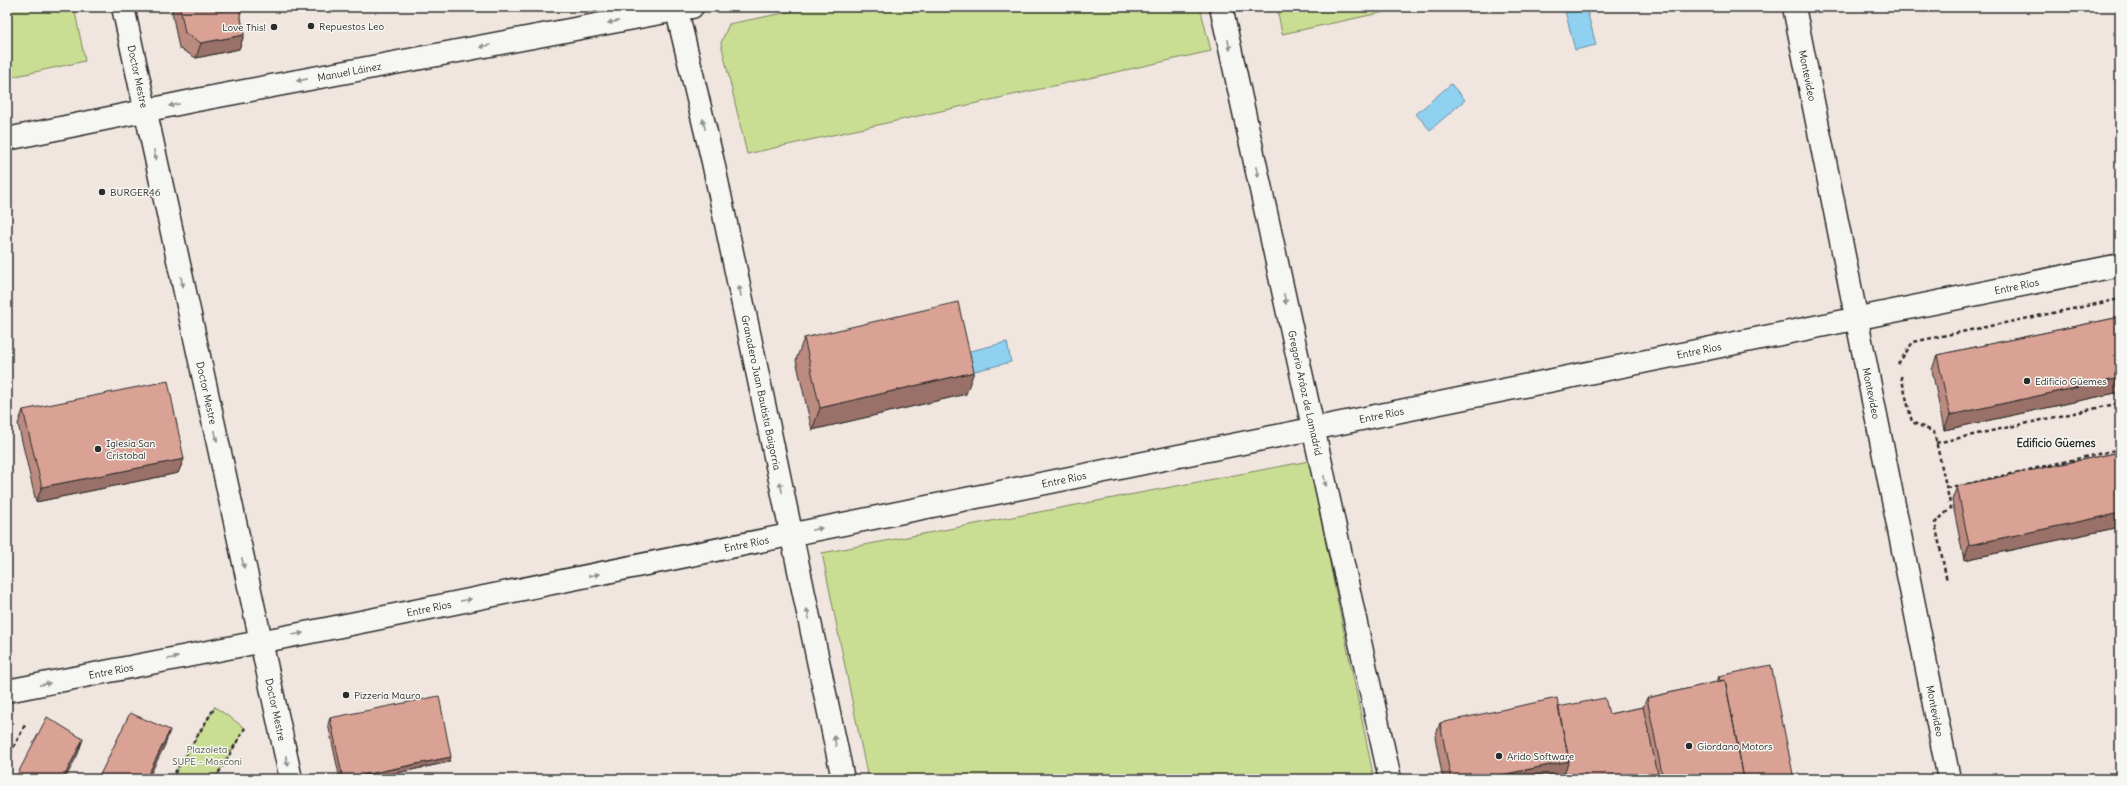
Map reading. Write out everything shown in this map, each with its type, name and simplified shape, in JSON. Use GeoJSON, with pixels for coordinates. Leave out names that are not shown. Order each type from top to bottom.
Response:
{"type":"FeatureCollection","features":[{"type":"Feature","properties":{"kind":"street","name":"Doctor Mestre"},"geometry":{"type":"LineString","coordinates":[[123,7],[259,641],[291,779]]}},
{"type":"Feature","properties":{"kind":"street","name":"Gregorio Aráoz de Lamadrid"},"geometry":{"type":"LineString","coordinates":[[1221,7],[1390,779]]}},
{"type":"Feature","properties":{"kind":"street","name":"Montevideo"},"geometry":{"type":"LineString","coordinates":[[1794,7],[1949,779]]}},
{"type":"Feature","properties":{"kind":"street","name":"Manuel Láinez"},"geometry":{"type":"LineString","coordinates":[[7,139],[681,8]]}},
{"type":"Feature","properties":{"kind":"street","name":"Granadero Juan Bautista Baigorria"},"geometry":{"type":"LineString","coordinates":[[681,8],[843,779]]}},
{"type":"Feature","properties":{"kind":"street","name":"Entre Ríos"},"geometry":{"type":"LineString","coordinates":[[7,691],[791,535],[2120,264]]}},
{"type":"Feature","properties":{"kind":"path"},"geometry":{"type":"LineString","coordinates":[[1947,582],[1934,523],[1951,508],[1947,488],[1934,432],[1912,422],[1897,362],[1913,342],[2120,299]]}},
{"type":"Feature","properties":{"kind":"path"},"geometry":{"type":"LineString","coordinates":[[1936,443],[2120,403]]}},
{"type":"Feature","properties":{"kind":"path"},"geometry":{"type":"LineString","coordinates":[[1947,488],[2120,450]]}},
{"type":"Feature","properties":{"kind":"path"},"geometry":{"type":"LineString","coordinates":[[171,779],[215,707]]}},
{"type":"Feature","properties":{"kind":"path"},"geometry":{"type":"LineString","coordinates":[[7,760],[25,725]]}},
{"type":"Feature","properties":{"kind":"path"},"geometry":{"type":"LineString","coordinates":[[215,779],[245,728]]}},
{"type":"Feature","properties":{"kind":"green space"},"geometry":{"type":"Polygon","coordinates":[[[7,7],[74,7],[85,61],[7,78],[7,7]]]}},
{"type":"Feature","properties":{"kind":"green space"},"geometry":{"type":"Polygon","coordinates":[[[814,7],[1200,7],[1211,51],[747,154],[721,43],[729,24],[814,7]]]}},
{"type":"Feature","properties":{"kind":"green space"},"geometry":{"type":"Polygon","coordinates":[[[1277,7],[1408,7],[1282,34],[1277,7]]]}},
{"type":"Feature","properties":{"kind":"green space"},"geometry":{"type":"Polygon","coordinates":[[[1309,461],[1374,779],[868,779],[822,553],[1309,461]]]}},
{"type":"Feature","properties":{"kind":"green space","name":"Plazoleta SUPE - Mosconi"},"geometry":{"type":"Polygon","coordinates":[[[215,707],[245,728],[215,779],[171,779],[215,707]]]}},
{"type":"Feature","properties":{"kind":"water"},"geometry":{"type":"Polygon","coordinates":[[[1564,7],[1586,7],[1596,45],[1575,50],[1564,7]]]}},
{"type":"Feature","properties":{"kind":"water"},"geometry":{"type":"Polygon","coordinates":[[[1451,84],[1465,100],[1430,130],[1416,114],[1451,84]]]}},
{"type":"Feature","properties":{"kind":"water"},"geometry":{"type":"Polygon","coordinates":[[[1007,342],[1011,362],[967,373],[962,353],[1007,342]]]}},
{"type":"Feature","properties":{"kind":"building"},"geometry":{"type":"Polygon","coordinates":[[[180,7],[239,7],[244,35],[201,43],[185,33],[180,7]]]}},
{"type":"Feature","properties":{"kind":"building"},"geometry":{"type":"Polygon","coordinates":[[[958,302],[974,372],[820,408],[804,338],[958,302]]]}},
{"type":"Feature","properties":{"kind":"building","name":"Edificio Güemes"},"geometry":{"type":"Polygon","coordinates":[[[2120,317],[2120,378],[1950,415],[1937,355],[2120,317]]]}},
{"type":"Feature","properties":{"kind":"building","name":"Iglesia San Cristobal"},"geometry":{"type":"Polygon","coordinates":[[[168,381],[184,459],[42,487],[23,410],[168,381]]]}},
{"type":"Feature","properties":{"kind":"building","name":"Edificio Güemes"},"geometry":{"type":"Polygon","coordinates":[[[2120,452],[2120,513],[1969,545],[1957,486],[2120,452]]]}},
{"type":"Feature","properties":{"kind":"building"},"geometry":{"type":"Polygon","coordinates":[[[1771,665],[1794,779],[1744,779],[1725,680],[1720,681],[1719,676],[1771,665]]]}},
{"type":"Feature","properties":{"kind":"building","name":"Giordano Motors"},"geometry":{"type":"Polygon","coordinates":[[[1725,680],[1744,779],[1663,779],[1647,698],[1725,680]]]}},
{"type":"Feature","properties":{"kind":"building"},"geometry":{"type":"Polygon","coordinates":[[[439,696],[451,757],[343,779],[330,718],[439,696]]]}},
{"type":"Feature","properties":{"kind":"building","name":"Arido Software"},"geometry":{"type":"Polygon","coordinates":[[[1557,698],[1569,761],[1482,779],[1451,779],[1440,723],[1557,698]]]}},
{"type":"Feature","properties":{"kind":"building"},"geometry":{"type":"Polygon","coordinates":[[[1605,698],[1609,714],[1643,707],[1659,779],[1567,779],[1565,771],[1569,761],[1558,707],[1605,698]]]}},
{"type":"Feature","properties":{"kind":"building"},"geometry":{"type":"Polygon","coordinates":[[[130,713],[170,730],[146,779],[98,779],[130,713]]]}},
{"type":"Feature","properties":{"kind":"building"},"geometry":{"type":"Polygon","coordinates":[[[47,717],[83,739],[63,779],[15,779],[47,717]]]}},
{"type":"Feature","properties":{"kind":"place","name":"Repuestos Leo"},"geometry":{"type":"Point","coordinates":[311,26]}},
{"type":"Feature","properties":{"kind":"place","name":"Love This!"},"geometry":{"type":"Point","coordinates":[274,27]}},
{"type":"Feature","properties":{"kind":"place","name":"BURGER46"},"geometry":{"type":"Point","coordinates":[102,192]}},
{"type":"Feature","properties":{"kind":"place","name":"Edificio Güemes"},"geometry":{"type":"Point","coordinates":[2027,381]}},
{"type":"Feature","properties":{"kind":"place","name":"Iglesia San Cristobal"},"geometry":{"type":"Point","coordinates":[98,449]}},
{"type":"Feature","properties":{"kind":"place","name":"Pizzería Mauro"},"geometry":{"type":"Point","coordinates":[346,695]}},
{"type":"Feature","properties":{"kind":"place","name":"Giordano Motors"},"geometry":{"type":"Point","coordinates":[1689,746]}},
{"type":"Feature","properties":{"kind":"place","name":"Arido Software"},"geometry":{"type":"Point","coordinates":[1499,756]}},
{"type":"Feature","properties":{"kind":"district","name":"Edificio Güemes"},"geometry":{"type":"Point","coordinates":[2056,443]}}]}
